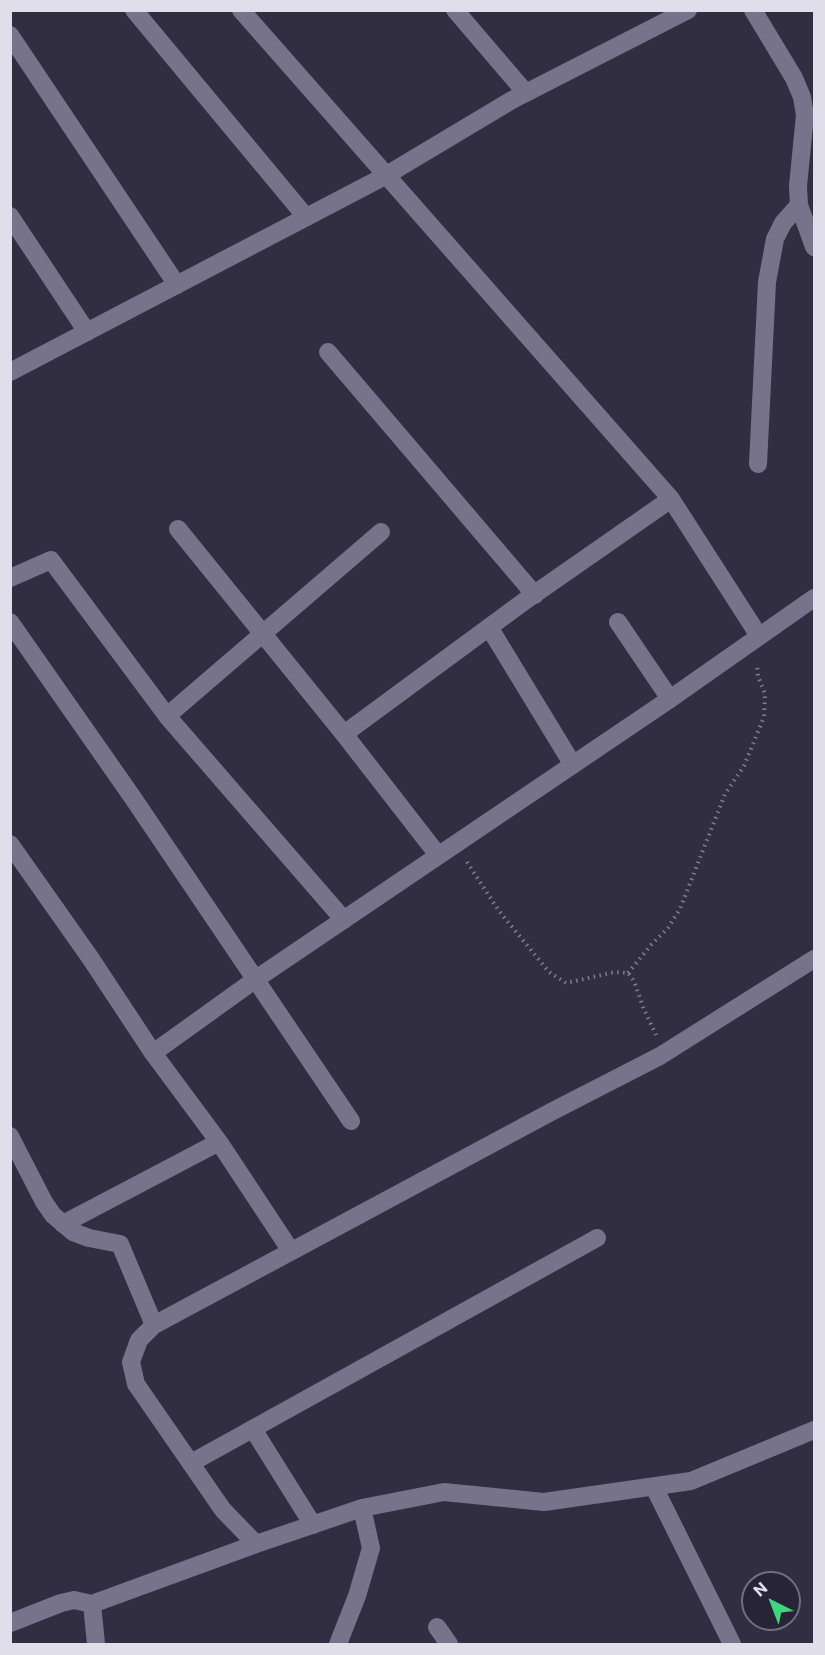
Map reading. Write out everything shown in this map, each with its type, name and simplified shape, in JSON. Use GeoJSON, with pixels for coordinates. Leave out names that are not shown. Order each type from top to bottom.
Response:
{"type":"FeatureCollection","features":[{"type":"Feature","properties":{"kind":"street"},"geometry":{"type":"LineString","coordinates":[[134,10],[306,218]]}},
{"type":"Feature","properties":{"kind":"street"},"geometry":{"type":"LineString","coordinates":[[241,10],[671,499],[759,636]]}},
{"type":"Feature","properties":{"kind":"street"},"geometry":{"type":"LineString","coordinates":[[455,10],[526,93]]}},
{"type":"Feature","properties":{"kind":"street"},"geometry":{"type":"LineString","coordinates":[[10,372],[386,176],[526,93],[688,10]]}},
{"type":"Feature","properties":{"kind":"street"},"geometry":{"type":"LineString","coordinates":[[753,10],[794,78],[802,97],[805,115],[798,186],[799,205],[814,247]]}},
{"type":"Feature","properties":{"kind":"street"},"geometry":{"type":"LineString","coordinates":[[10,35],[177,285]]}},
{"type":"Feature","properties":{"kind":"street"},"geometry":{"type":"LineString","coordinates":[[758,464],[767,282],[776,239],[783,223],[799,205]]}},
{"type":"Feature","properties":{"kind":"street"},"geometry":{"type":"LineString","coordinates":[[10,216],[87,332]]}},
{"type":"Feature","properties":{"kind":"street"},"geometry":{"type":"LineString","coordinates":[[328,351],[535,595]]}},
{"type":"Feature","properties":{"kind":"street"},"geometry":{"type":"LineString","coordinates":[[344,734],[489,627],[671,499]]}},
{"type":"Feature","properties":{"kind":"street"},"geometry":{"type":"LineString","coordinates":[[178,529],[344,734],[438,855]]}},
{"type":"Feature","properties":{"kind":"street"},"geometry":{"type":"LineString","coordinates":[[167,716],[381,532]]}},
{"type":"Feature","properties":{"kind":"street"},"geometry":{"type":"LineString","coordinates":[[10,578],[51,560],[167,716],[344,920]]}},
{"type":"Feature","properties":{"kind":"street"},"geometry":{"type":"LineString","coordinates":[[153,1053],[256,979],[573,765],[814,598]]}},
{"type":"Feature","properties":{"kind":"street"},"geometry":{"type":"LineString","coordinates":[[10,622],[351,1121]]}},
{"type":"Feature","properties":{"kind":"street"},"geometry":{"type":"LineString","coordinates":[[618,622],[669,699]]}},
{"type":"Feature","properties":{"kind":"street"},"geometry":{"type":"LineString","coordinates":[[489,627],[573,765]]}},
{"type":"Feature","properties":{"kind":"street"},"geometry":{"type":"LineString","coordinates":[[10,844],[153,1053],[219,1142],[291,1251]]}},
{"type":"Feature","properties":{"kind":"street"},"geometry":{"type":"LineString","coordinates":[[256,1544],[223,1510],[136,1384],[131,1362],[139,1340],[154,1325],[660,1056],[814,959]]}},
{"type":"Feature","properties":{"kind":"street"},"geometry":{"type":"LineString","coordinates":[[10,1136],[44,1202],[63,1224],[73,1232],[88,1238],[120,1244],[154,1325]]}},
{"type":"Feature","properties":{"kind":"street"},"geometry":{"type":"LineString","coordinates":[[63,1224],[219,1142]]}},
{"type":"Feature","properties":{"kind":"street"},"geometry":{"type":"LineString","coordinates":[[191,1463],[597,1238]]}},
{"type":"Feature","properties":{"kind":"street"},"geometry":{"type":"LineString","coordinates":[[253,1428],[313,1524]]}},
{"type":"Feature","properties":{"kind":"street"},"geometry":{"type":"LineString","coordinates":[[10,1623],[74,1600],[92,1605],[256,1544],[362,1508],[444,1492],[544,1502],[691,1481],[814,1430]]}},
{"type":"Feature","properties":{"kind":"street"},"geometry":{"type":"LineString","coordinates":[[654,1486],[732,1644]]}},
{"type":"Feature","properties":{"kind":"street"},"geometry":{"type":"LineString","coordinates":[[338,1644],[357,1596],[371,1548],[362,1508]]}},
{"type":"Feature","properties":{"kind":"street"},"geometry":{"type":"LineString","coordinates":[[92,1605],[96,1644]]}},
{"type":"Feature","properties":{"kind":"street"},"geometry":{"type":"LineString","coordinates":[[437,1627],[449,1644]]}},
{"type":"Feature","properties":{"kind":"path"},"geometry":{"type":"LineString","coordinates":[[628,973],[668,928],[680,909],[724,794],[744,766],[764,717],[765,694],[758,676],[759,636]]}},
{"type":"Feature","properties":{"kind":"path"},"geometry":{"type":"LineString","coordinates":[[456,844],[499,911],[549,972],[566,982],[615,972],[628,973],[634,981],[643,1007],[656,1032],[660,1056]]}}]}
